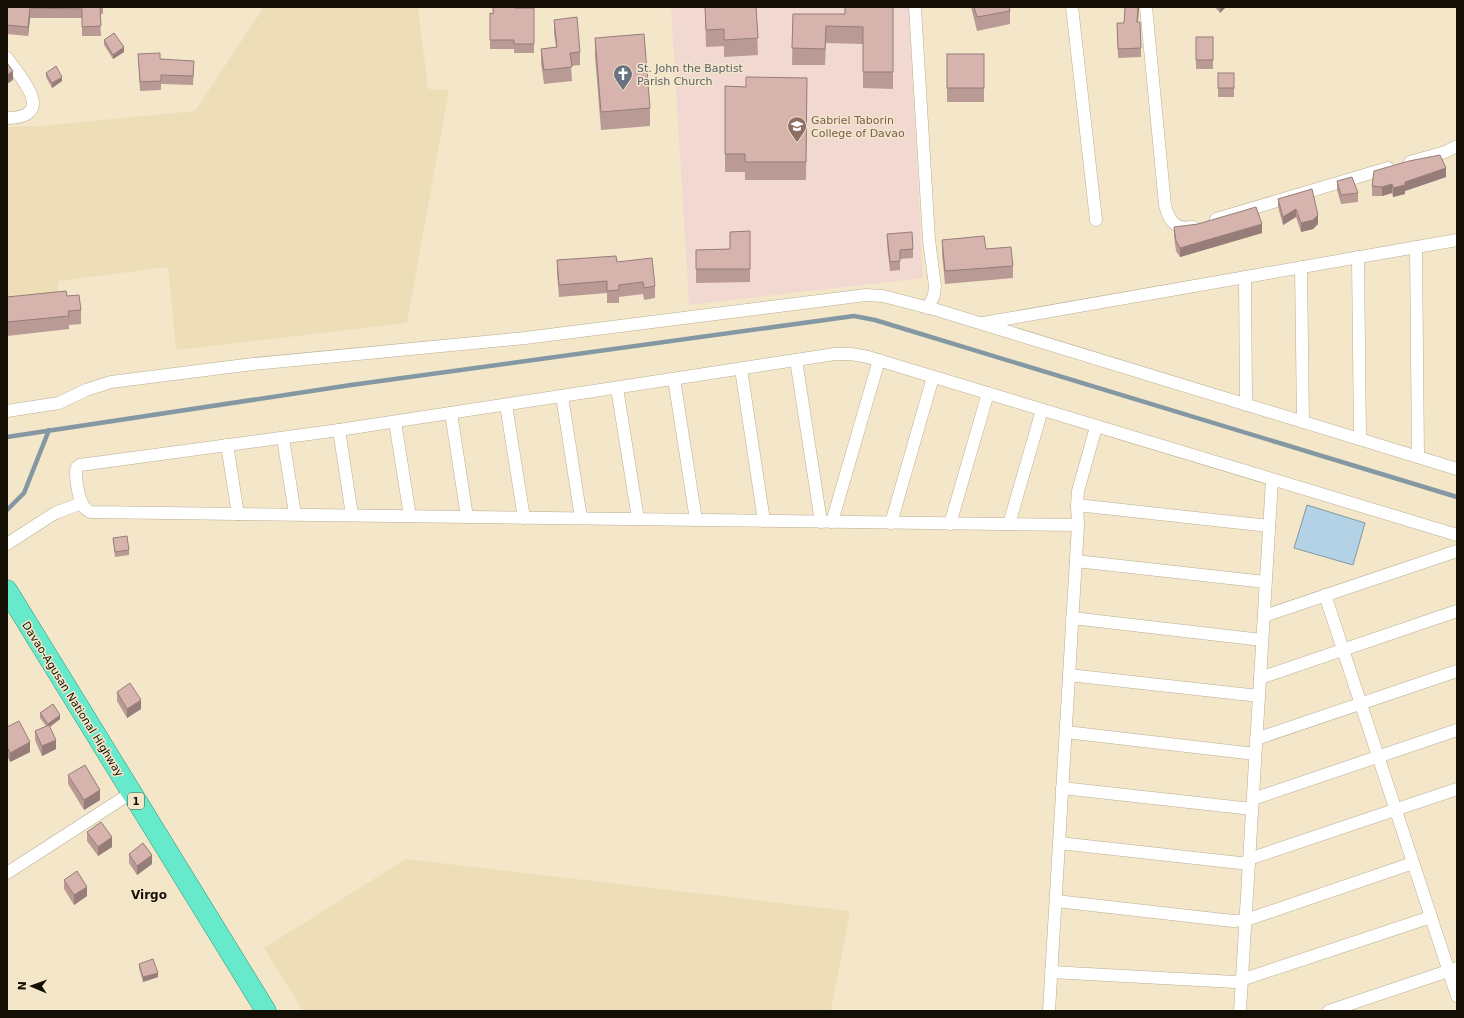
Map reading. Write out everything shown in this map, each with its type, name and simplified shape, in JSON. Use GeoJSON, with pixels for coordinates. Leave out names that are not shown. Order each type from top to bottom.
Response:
{"type":"FeatureCollection","features":[{"type":"Feature","properties":{"kind":"highway","name":"Davao-Agusan National Highway"},"geometry":{"type":"LineString","coordinates":[[7,590],[266,1011]]}},
{"type":"Feature","properties":{"kind":"street"},"geometry":{"type":"LineString","coordinates":[[915,7],[929,240],[935,286],[934,295],[928,308]]}},
{"type":"Feature","properties":{"kind":"street"},"geometry":{"type":"LineString","coordinates":[[1072,7],[1096,220]]}},
{"type":"Feature","properties":{"kind":"street"},"geometry":{"type":"LineString","coordinates":[[1146,7],[1165,204],[1170,220],[1178,227],[1186,228],[1196,226],[1273,201],[1445,152],[1457,146]]}},
{"type":"Feature","properties":{"kind":"street"},"geometry":{"type":"LineString","coordinates":[[7,58],[32,94],[34,103],[32,111],[27,115],[7,118]]}},
{"type":"Feature","properties":{"kind":"street"},"geometry":{"type":"LineString","coordinates":[[980,324],[1457,240]]}},
{"type":"Feature","properties":{"kind":"street"},"geometry":{"type":"LineString","coordinates":[[1416,247],[1418,457]]}},
{"type":"Feature","properties":{"kind":"street"},"geometry":{"type":"LineString","coordinates":[[1358,258],[1360,439]]}},
{"type":"Feature","properties":{"kind":"street"},"geometry":{"type":"LineString","coordinates":[[1301,267],[1303,422]]}},
{"type":"Feature","properties":{"kind":"street"},"geometry":{"type":"LineString","coordinates":[[1245,277],[1246,405]]}},
{"type":"Feature","properties":{"kind":"street"},"geometry":{"type":"LineString","coordinates":[[7,411],[59,403],[86,390],[111,382],[252,364],[525,338],[848,296],[883,296],[928,308],[1457,468]]}},
{"type":"Feature","properties":{"kind":"street"},"geometry":{"type":"LineString","coordinates":[[1078,526],[91,512],[86,510],[82,503],[76,474],[77,467],[80,465],[395,422],[843,354],[860,355],[879,360],[1096,427],[1457,535]]}},
{"type":"Feature","properties":{"kind":"street"},"geometry":{"type":"LineString","coordinates":[[796,360],[827,522]]}},
{"type":"Feature","properties":{"kind":"street"},"geometry":{"type":"LineString","coordinates":[[827,522],[879,360]]}},
{"type":"Feature","properties":{"kind":"street"},"geometry":{"type":"LineString","coordinates":[[741,369],[764,521]]}},
{"type":"Feature","properties":{"kind":"street"},"geometry":{"type":"LineString","coordinates":[[891,523],[933,377]]}},
{"type":"Feature","properties":{"kind":"street"},"geometry":{"type":"LineString","coordinates":[[674,379],[696,520]]}},
{"type":"Feature","properties":{"kind":"street"},"geometry":{"type":"LineString","coordinates":[[617,388],[638,519]]}},
{"type":"Feature","properties":{"kind":"street"},"geometry":{"type":"LineString","coordinates":[[950,524],[988,393]]}},
{"type":"Feature","properties":{"kind":"street"},"geometry":{"type":"LineString","coordinates":[[562,396],[581,518]]}},
{"type":"Feature","properties":{"kind":"street"},"geometry":{"type":"LineString","coordinates":[[506,405],[524,518]]}},
{"type":"Feature","properties":{"kind":"street"},"geometry":{"type":"LineString","coordinates":[[1009,524],[1042,410]]}},
{"type":"Feature","properties":{"kind":"street"},"geometry":{"type":"LineString","coordinates":[[451,413],[467,517]]}},
{"type":"Feature","properties":{"kind":"street"},"geometry":{"type":"LineString","coordinates":[[395,422],[410,516]]}},
{"type":"Feature","properties":{"kind":"street"},"geometry":{"type":"LineString","coordinates":[[1049,1011],[1078,526],[1076,505],[1080,481],[1096,427]]}},
{"type":"Feature","properties":{"kind":"street"},"geometry":{"type":"LineString","coordinates":[[339,430],[352,515]]}},
{"type":"Feature","properties":{"kind":"street"},"geometry":{"type":"LineString","coordinates":[[283,438],[295,514]]}},
{"type":"Feature","properties":{"kind":"street"},"geometry":{"type":"LineString","coordinates":[[227,445],[238,514]]}},
{"type":"Feature","properties":{"kind":"street"},"geometry":{"type":"LineString","coordinates":[[1240,1011],[1272,480]]}},
{"type":"Feature","properties":{"kind":"street"},"geometry":{"type":"LineString","coordinates":[[7,544],[55,513],[68,506],[82,503]]}},
{"type":"Feature","properties":{"kind":"street"},"geometry":{"type":"LineString","coordinates":[[1076,505],[1269,526]]}},
{"type":"Feature","properties":{"kind":"street"},"geometry":{"type":"LineString","coordinates":[[1264,616],[1457,550]]}},
{"type":"Feature","properties":{"kind":"street"},"geometry":{"type":"LineString","coordinates":[[1076,560],[1265,582]]}},
{"type":"Feature","properties":{"kind":"street"},"geometry":{"type":"LineString","coordinates":[[1325,595],[1431,917],[1453,969],[1457,996]]}},
{"type":"Feature","properties":{"kind":"street"},"geometry":{"type":"LineString","coordinates":[[1260,678],[1457,611]]}},
{"type":"Feature","properties":{"kind":"street"},"geometry":{"type":"LineString","coordinates":[[1072,618],[1262,640]]}},
{"type":"Feature","properties":{"kind":"street"},"geometry":{"type":"LineString","coordinates":[[1256,739],[1457,671]]}},
{"type":"Feature","properties":{"kind":"street"},"geometry":{"type":"LineString","coordinates":[[1069,674],[1259,696]]}},
{"type":"Feature","properties":{"kind":"street"},"geometry":{"type":"LineString","coordinates":[[1062,788],[1252,804],[1378,757],[1457,730]]}},
{"type":"Feature","properties":{"kind":"street"},"geometry":{"type":"LineString","coordinates":[[1066,732],[1255,754]]}},
{"type":"Feature","properties":{"kind":"street"},"geometry":{"type":"LineString","coordinates":[[1059,843],[1249,862],[1457,789]]}},
{"type":"Feature","properties":{"kind":"street"},"geometry":{"type":"LineString","coordinates":[[7,873],[131,793]]}},
{"type":"Feature","properties":{"kind":"street"},"geometry":{"type":"LineString","coordinates":[[1056,900],[1233,921],[1246,920],[1413,863]]}},
{"type":"Feature","properties":{"kind":"street"},"geometry":{"type":"LineString","coordinates":[[1052,972],[1229,982],[1242,980],[1431,917]]}},
{"type":"Feature","properties":{"kind":"street"},"geometry":{"type":"LineString","coordinates":[[1329,1011],[1453,969]]}},
{"type":"Feature","properties":{"kind":"shaded area"},"geometry":{"type":"Polygon","coordinates":[[[264,7],[418,7],[428,89],[449,90],[407,323],[176,350],[168,267],[58,281],[58,294],[7,300],[7,127],[40,126],[195,111],[264,7]]]}},
{"type":"Feature","properties":{"kind":"shaded area","name":"Gabriel Taborin College of Davao"},"geometry":{"type":"Polygon","coordinates":[[[671,7],[909,7],[923,278],[689,305],[671,7]]]}},
{"type":"Feature","properties":{"kind":"shaded area"},"geometry":{"type":"Polygon","coordinates":[[[406,859],[850,911],[831,1011],[303,1011],[264,948],[406,859]]]}},
{"type":"Feature","properties":{"kind":"water"},"geometry":{"type":"Polygon","coordinates":[[[1307,505],[1365,523],[1353,565],[1294,548],[1307,505]]]}},
{"type":"Feature","properties":{"kind":"building"},"geometry":{"type":"Polygon","coordinates":[[[7,7],[100,7],[101,26],[82,27],[82,9],[30,8],[28,27],[7,25],[7,7]]]}},
{"type":"Feature","properties":{"kind":"building"},"geometry":{"type":"Polygon","coordinates":[[[493,7],[534,8],[534,44],[514,44],[514,40],[490,40],[490,13],[493,14],[493,7]]]}},
{"type":"Feature","properties":{"kind":"building"},"geometry":{"type":"Polygon","coordinates":[[[705,7],[756,7],[758,38],[724,40],[724,29],[706,30],[705,7]]]}},
{"type":"Feature","properties":{"kind":"building"},"geometry":{"type":"Polygon","coordinates":[[[845,7],[893,7],[893,72],[863,72],[863,27],[826,26],[825,49],[792,48],[793,14],[845,14],[845,7]]]}},
{"type":"Feature","properties":{"kind":"building"},"geometry":{"type":"Polygon","coordinates":[[[974,7],[1009,7],[1010,11],[977,17],[974,7]]]}},
{"type":"Feature","properties":{"kind":"building"},"geometry":{"type":"Polygon","coordinates":[[[1125,7],[1138,7],[1137,22],[1140,22],[1141,48],[1118,49],[1117,23],[1124,23],[1125,7]]]}},
{"type":"Feature","properties":{"kind":"building"},"geometry":{"type":"Polygon","coordinates":[[[577,17],[580,52],[570,53],[572,67],[544,70],[541,49],[557,47],[554,20],[577,17]]]}},
{"type":"Feature","properties":{"kind":"building"},"geometry":{"type":"Polygon","coordinates":[[[114,33],[124,47],[113,55],[104,40],[114,33]]]}},
{"type":"Feature","properties":{"kind":"building","name":"St. John the Baptist Parish Church"},"geometry":{"type":"Polygon","coordinates":[[[644,34],[650,108],[601,112],[595,38],[644,34]]]}},
{"type":"Feature","properties":{"kind":"building"},"geometry":{"type":"Polygon","coordinates":[[[1196,37],[1213,37],[1213,60],[1196,60],[1196,37]]]}},
{"type":"Feature","properties":{"kind":"building"},"geometry":{"type":"Polygon","coordinates":[[[160,53],[160,59],[194,61],[193,76],[161,75],[161,81],[140,82],[138,54],[160,53]]]}},
{"type":"Feature","properties":{"kind":"building"},"geometry":{"type":"Polygon","coordinates":[[[947,54],[984,54],[984,88],[947,88],[947,54]]]}},
{"type":"Feature","properties":{"kind":"building"},"geometry":{"type":"Polygon","coordinates":[[[7,63],[13,71],[7,75],[7,63]]]}},
{"type":"Feature","properties":{"kind":"building"},"geometry":{"type":"Polygon","coordinates":[[[56,66],[62,77],[52,83],[46,73],[56,66]]]}},
{"type":"Feature","properties":{"kind":"building"},"geometry":{"type":"Polygon","coordinates":[[[1218,73],[1234,73],[1234,88],[1218,88],[1218,73]]]}},
{"type":"Feature","properties":{"kind":"building"},"geometry":{"type":"Polygon","coordinates":[[[746,77],[807,78],[806,162],[745,162],[745,154],[725,154],[725,86],[746,87],[746,77]]]}},
{"type":"Feature","properties":{"kind":"building"},"geometry":{"type":"Polygon","coordinates":[[[1440,155],[1446,168],[1405,182],[1405,185],[1393,188],[1392,184],[1382,187],[1372,186],[1374,171],[1409,161],[1440,155]]]}},
{"type":"Feature","properties":{"kind":"building"},"geometry":{"type":"Polygon","coordinates":[[[1352,177],[1358,193],[1341,195],[1337,181],[1352,177]]]}},
{"type":"Feature","properties":{"kind":"building"},"geometry":{"type":"Polygon","coordinates":[[[1312,189],[1318,215],[1313,220],[1301,223],[1296,209],[1283,217],[1278,199],[1312,189]]]}},
{"type":"Feature","properties":{"kind":"building"},"geometry":{"type":"Polygon","coordinates":[[[1256,207],[1262,224],[1180,248],[1176,241],[1174,227],[1198,224],[1256,207]]]}},
{"type":"Feature","properties":{"kind":"building"},"geometry":{"type":"Polygon","coordinates":[[[750,231],[750,269],[696,269],[696,250],[730,249],[730,232],[750,231]]]}},
{"type":"Feature","properties":{"kind":"building"},"geometry":{"type":"Polygon","coordinates":[[[912,232],[913,249],[900,250],[900,261],[890,262],[887,234],[912,232]]]}},
{"type":"Feature","properties":{"kind":"building"},"geometry":{"type":"Polygon","coordinates":[[[984,236],[986,249],[1011,247],[1013,266],[945,271],[942,240],[984,236]]]}},
{"type":"Feature","properties":{"kind":"building"},"geometry":{"type":"Polygon","coordinates":[[[616,256],[617,262],[652,258],[655,286],[644,288],[643,282],[619,285],[619,290],[607,291],[607,281],[559,285],[557,260],[616,256]]]}},
{"type":"Feature","properties":{"kind":"building"},"geometry":{"type":"Polygon","coordinates":[[[66,291],[67,296],[79,295],[81,310],[68,311],[69,316],[7,322],[7,297],[66,291]]]}},
{"type":"Feature","properties":{"kind":"building"},"geometry":{"type":"Polygon","coordinates":[[[127,536],[129,550],[115,552],[113,538],[127,536]]]}},
{"type":"Feature","properties":{"kind":"building"},"geometry":{"type":"Polygon","coordinates":[[[130,683],[141,700],[127,709],[117,692],[130,683]]]}},
{"type":"Feature","properties":{"kind":"building"},"geometry":{"type":"Polygon","coordinates":[[[53,704],[60,715],[48,724],[40,713],[53,704]]]}},
{"type":"Feature","properties":{"kind":"building"},"geometry":{"type":"Polygon","coordinates":[[[19,721],[30,742],[10,753],[7,747],[7,727],[19,721]]]}},
{"type":"Feature","properties":{"kind":"building"},"geometry":{"type":"Polygon","coordinates":[[[49,725],[56,740],[42,746],[35,731],[49,725]]]}},
{"type":"Feature","properties":{"kind":"building"},"geometry":{"type":"Polygon","coordinates":[[[85,765],[100,790],[84,800],[68,775],[85,765]]]}},
{"type":"Feature","properties":{"kind":"building"},"geometry":{"type":"Polygon","coordinates":[[[101,822],[112,837],[98,847],[87,832],[101,822]]]}},
{"type":"Feature","properties":{"kind":"building"},"geometry":{"type":"Polygon","coordinates":[[[143,843],[152,855],[137,866],[129,854],[143,843]]]}},
{"type":"Feature","properties":{"kind":"building"},"geometry":{"type":"Polygon","coordinates":[[[77,871],[87,887],[74,895],[64,880],[77,871]]]}},
{"type":"Feature","properties":{"kind":"building"},"geometry":{"type":"Polygon","coordinates":[[[153,959],[158,973],[143,977],[139,964],[153,959]]]}},
{"type":"Feature","properties":{"kind":"waterway"},"geometry":{"type":"LineString","coordinates":[[7,437],[351,385],[854,316],[875,320],[1457,497]]}},
{"type":"Feature","properties":{"kind":"waterway"},"geometry":{"type":"LineString","coordinates":[[7,510],[24,493],[49,430]]}},
{"type":"Feature","properties":{"kind":"place","name":"St. John the Baptist Parish Church"},"geometry":{"type":"Point","coordinates":[623,91]}},
{"type":"Feature","properties":{"kind":"place","name":"Gabriel Taborin College of Davao"},"geometry":{"type":"Point","coordinates":[797,143]}},
{"type":"Feature","properties":{"kind":"district","name":"Virgo"},"geometry":{"type":"Point","coordinates":[149,895]}}]}
